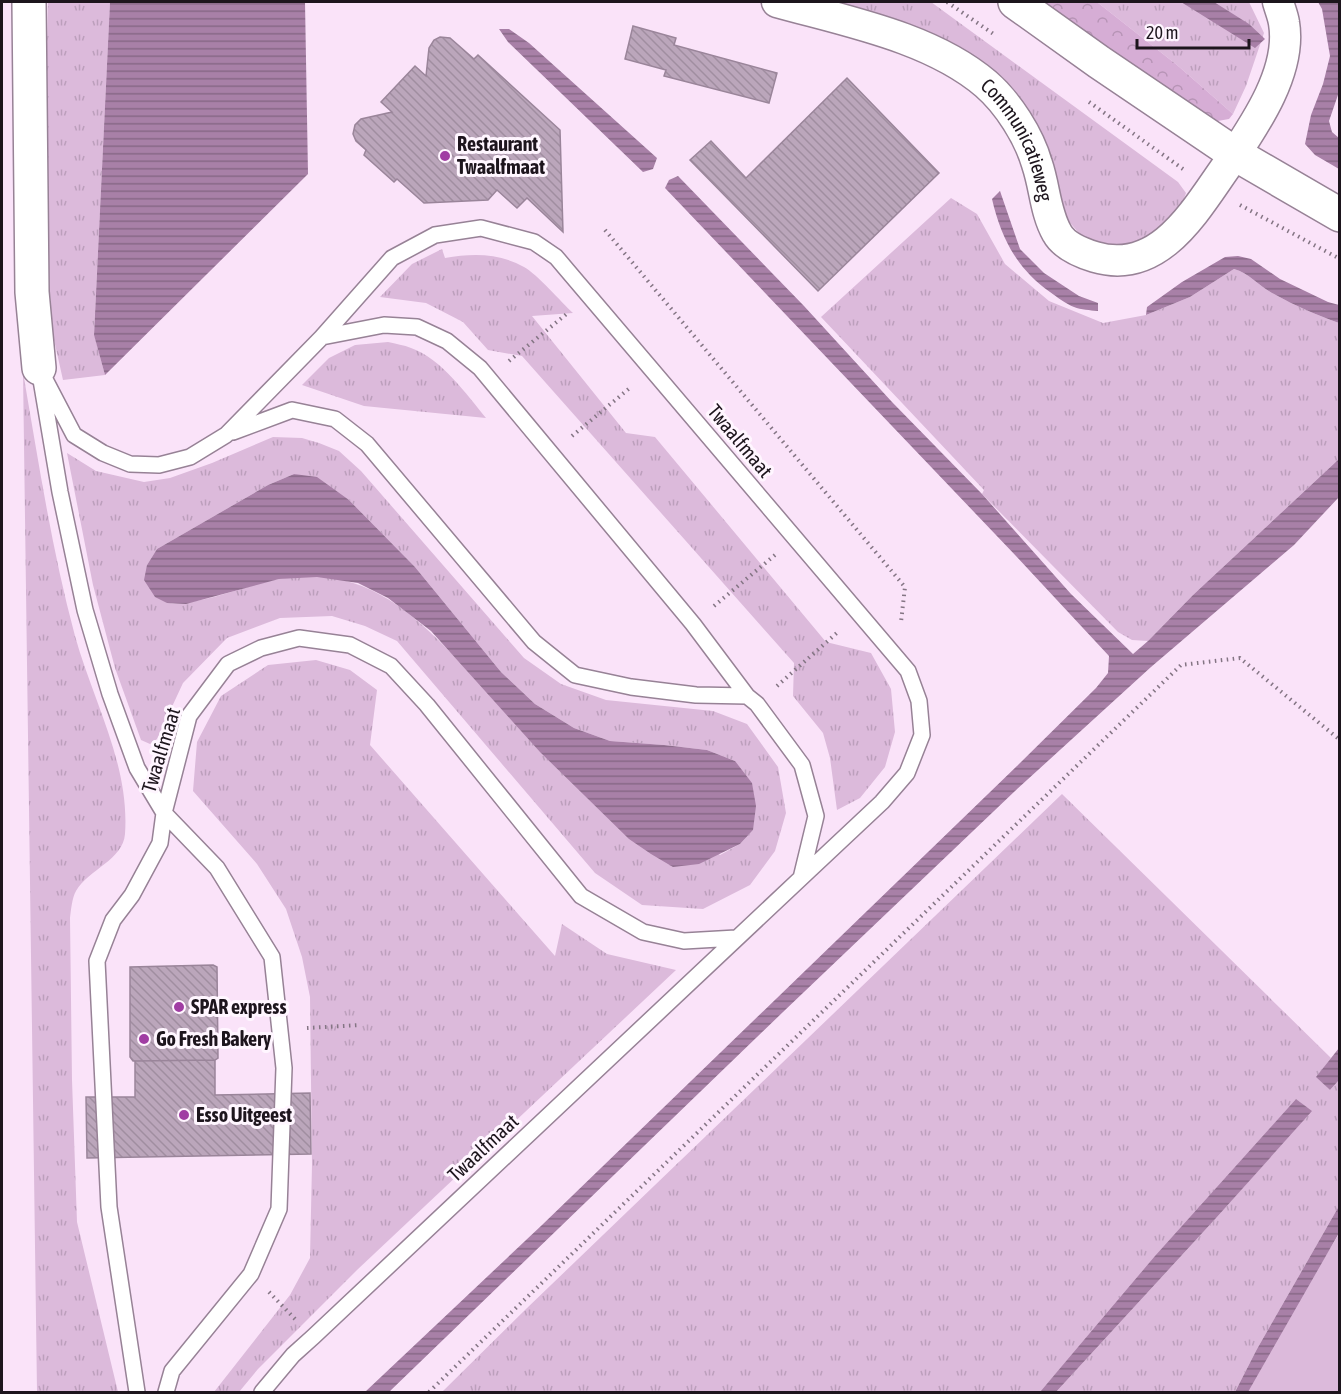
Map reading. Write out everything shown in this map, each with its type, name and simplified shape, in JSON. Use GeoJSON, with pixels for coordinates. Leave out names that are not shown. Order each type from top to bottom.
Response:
{"type":"FeatureCollection","features":[{"type":"Feature","properties":{"kind":"main road"},"geometry":{"type":"LineString","coordinates":[[29,2],[32,292],[39,368]]}},
{"type":"Feature","properties":{"kind":"main road"},"geometry":{"type":"LineString","coordinates":[[1015,2],[1234,154],[1340,215]]}},
{"type":"Feature","properties":{"kind":"street","name":"Communicatieweg"},"geometry":{"type":"LineString","coordinates":[[777,2],[898,35],[948,58],[987,85],[1017,121],[1037,163],[1049,218],[1058,236],[1079,252],[1106,260],[1140,258],[1166,243],[1193,214],[1234,154],[1278,80],[1283,57],[1284,24],[1278,2]]}},
{"type":"Feature","properties":{"kind":"lane","name":"Twaalfmaat"},"geometry":{"type":"LineString","coordinates":[[226,435],[322,337],[392,258],[435,235],[481,228],[534,242],[556,257],[908,671],[920,701],[922,735],[907,773],[882,802],[293,1355],[262,1392]]}},
{"type":"Feature","properties":{"kind":"lane"},"geometry":{"type":"LineString","coordinates":[[322,337],[384,325],[417,327],[447,341],[480,368],[693,624],[802,765],[816,816],[801,878]]}},
{"type":"Feature","properties":{"kind":"lane","name":"Twaalfmaat"},"geometry":{"type":"LineString","coordinates":[[39,368],[74,435],[103,453],[130,464],[159,465],[190,457],[226,435],[292,410],[335,419],[367,444],[534,642],[575,675],[631,687],[696,695],[747,696]]}},
{"type":"Feature","properties":{"kind":"lane","name":"Twaalfmaat"},"geometry":{"type":"LineString","coordinates":[[39,368],[60,492],[85,610],[110,694],[137,768],[164,813],[217,868],[272,957],[284,1068],[279,1209],[251,1274],[172,1371],[166,1392]]}},
{"type":"Feature","properties":{"kind":"lane","name":"Twaalfmaat"},"geometry":{"type":"LineString","coordinates":[[137,1392],[109,1207],[97,961],[112,920],[132,895],[160,843],[164,813],[189,716],[228,664],[261,648],[299,638],[350,645],[392,666],[427,705],[581,896],[643,932],[684,941],[736,938]]}},
{"type":"Feature","properties":{"kind":"path"},"geometry":{"type":"LineString","coordinates":[[1210,189],[1340,260]]}},
{"type":"Feature","properties":{"kind":"path"},"geometry":{"type":"LineString","coordinates":[[488,378],[589,296]]}},
{"type":"Feature","properties":{"kind":"path"},"geometry":{"type":"LineString","coordinates":[[551,454],[652,370]]}},
{"type":"Feature","properties":{"kind":"path"},"geometry":{"type":"LineString","coordinates":[[693,624],[795,539]]}},
{"type":"Feature","properties":{"kind":"path"},"geometry":{"type":"LineString","coordinates":[[429,1392],[1181,665],[1240,658],[1340,740]]}},
{"type":"Feature","properties":{"kind":"path"},"geometry":{"type":"LineString","coordinates":[[280,1029],[360,1025]]}},
{"type":"Feature","properties":{"kind":"path"},"geometry":{"type":"LineString","coordinates":[[251,1274],[313,1337]]}},
{"type":"Feature","properties":{"kind":"green space"},"geometry":{"type":"Polygon","coordinates":[[[48,2],[110,2],[94,334],[105,375],[63,380],[52,331],[44,178],[48,2]]]}},
{"type":"Feature","properties":{"kind":"green space"},"geometry":{"type":"Polygon","coordinates":[[[834,2],[931,2],[1178,182],[1186,193],[1182,204],[1168,226],[1127,247],[1105,246],[1084,239],[1066,218],[1057,181],[1031,114],[1009,88],[979,61],[895,19],[834,2]]]}},
{"type":"Feature","properties":{"kind":"green space"},"geometry":{"type":"Polygon","coordinates":[[[1042,2],[1097,2],[1177,65],[1233,114],[1229,119],[1212,122],[1042,2]]]}},
{"type":"Feature","properties":{"kind":"green space"},"geometry":{"type":"Polygon","coordinates":[[[1097,2],[1249,2],[1264,33],[1246,86],[1233,114],[1177,65],[1097,2]]]}},
{"type":"Feature","properties":{"kind":"green space"},"geometry":{"type":"Polygon","coordinates":[[[951,198],[977,214],[1005,264],[1049,301],[1103,323],[1146,315],[1190,297],[1234,269],[1282,298],[1339,323],[1339,459],[1193,595],[1148,641],[1132,640],[1118,632],[982,494],[984,490],[821,317],[951,198]]]}},
{"type":"Feature","properties":{"kind":"green space"},"geometry":{"type":"Polygon","coordinates":[[[442,249],[445,258],[476,255],[515,262],[542,282],[573,313],[532,316],[626,433],[655,437],[826,642],[871,653],[891,689],[895,732],[885,767],[860,798],[837,810],[830,758],[823,733],[793,696],[794,663],[522,356],[488,350],[463,322],[426,303],[380,297],[412,264],[442,249]]]}},
{"type":"Feature","properties":{"kind":"green space"},"geometry":{"type":"Polygon","coordinates":[[[388,342],[411,348],[433,360],[453,378],[486,418],[364,406],[302,385],[329,358],[355,345],[388,342]]]}},
{"type":"Feature","properties":{"kind":"green space"},"geometry":{"type":"Polygon","coordinates":[[[23,372],[59,571],[75,636],[116,758],[125,808],[123,843],[112,858],[89,876],[76,891],[70,918],[77,1222],[118,1392],[37,1392],[23,372]]]}},
{"type":"Feature","properties":{"kind":"green space"},"geometry":{"type":"Polygon","coordinates":[[[273,437],[302,438],[339,451],[361,471],[524,658],[561,684],[606,700],[713,711],[747,724],[778,767],[786,813],[775,851],[750,885],[703,909],[642,905],[595,873],[397,641],[365,626],[332,616],[280,618],[227,638],[183,683],[157,739],[150,744],[141,740],[115,668],[93,585],[67,453],[96,471],[144,482],[170,478],[273,437]],[[294,474],[268,485],[157,549],[147,565],[167,603],[196,601],[265,582],[307,576],[332,578],[377,593],[398,605],[417,620],[455,657],[720,855],[740,844],[753,830],[735,761],[707,750],[610,741],[574,728],[535,704],[501,672],[415,567],[349,500],[294,474]]]}},
{"type":"Feature","properties":{"kind":"green space"},"geometry":{"type":"Polygon","coordinates":[[[316,660],[350,670],[377,690],[370,745],[555,956],[562,924],[607,954],[676,970],[357,1270],[258,1369],[239,1392],[214,1392],[290,1295],[310,1258],[312,1164],[310,997],[302,957],[286,909],[257,864],[193,791],[197,742],[221,696],[268,665],[316,660]]]}},
{"type":"Feature","properties":{"kind":"green space"},"geometry":{"type":"Polygon","coordinates":[[[1062,794],[1331,1058],[1317,1077],[1330,1090],[1339,1080],[1339,1206],[1235,1392],[1056,1392],[1311,1111],[1296,1099],[1040,1392],[442,1392],[526,1309],[1062,794]]]}},
{"type":"Feature","properties":{"kind":"green space"},"geometry":{"type":"Polygon","coordinates":[[[1339,1234],[1339,1392],[1241,1392],[1339,1234]]]}},
{"type":"Feature","properties":{"kind":"shaded area"},"geometry":{"type":"Polygon","coordinates":[[[110,2],[305,2],[308,174],[105,375],[94,335],[110,2]]]}},
{"type":"Feature","properties":{"kind":"shaded area"},"geometry":{"type":"Polygon","coordinates":[[[1181,2],[1214,2],[1249,24],[1265,39],[1255,48],[1181,2]]]}},
{"type":"Feature","properties":{"kind":"shaded area"},"geometry":{"type":"Polygon","coordinates":[[[1318,2],[1339,2],[1339,92],[1329,121],[1332,132],[1339,138],[1339,169],[1315,155],[1305,144],[1311,115],[1323,84],[1330,56],[1322,9],[1318,2]]]}},
{"type":"Feature","properties":{"kind":"shaded area"},"geometry":{"type":"Polygon","coordinates":[[[499,29],[509,29],[529,43],[657,158],[653,169],[643,172],[508,42],[499,29]]]}},
{"type":"Feature","properties":{"kind":"shaded area"},"geometry":{"type":"Polygon","coordinates":[[[678,176],[982,494],[1071,594],[1133,654],[1339,459],[1339,497],[1294,545],[1151,667],[1015,791],[389,1392],[365,1392],[542,1225],[1019,764],[1096,688],[1108,673],[1109,656],[665,188],[669,180],[678,176]]]}},
{"type":"Feature","properties":{"kind":"shaded area"},"geometry":{"type":"Polygon","coordinates":[[[1000,191],[1020,249],[1044,273],[1079,296],[1098,303],[1098,311],[1071,306],[1038,283],[1028,273],[1012,252],[1000,227],[992,199],[1000,191]]]}},
{"type":"Feature","properties":{"kind":"shaded area"},"geometry":{"type":"Polygon","coordinates":[[[1238,256],[1251,259],[1280,279],[1339,305],[1339,323],[1282,298],[1234,269],[1190,297],[1146,315],[1147,307],[1182,282],[1225,257],[1238,256]]]}},
{"type":"Feature","properties":{"kind":"shaded area"},"geometry":{"type":"Polygon","coordinates":[[[294,474],[317,477],[349,500],[415,567],[501,672],[535,704],[574,728],[610,741],[707,750],[735,761],[752,783],[756,806],[753,830],[740,844],[699,864],[673,867],[651,854],[629,839],[540,752],[431,631],[388,598],[358,583],[317,577],[279,579],[186,604],[167,603],[155,597],[144,580],[147,565],[157,549],[268,485],[294,474]]]}},
{"type":"Feature","properties":{"kind":"shaded area"},"geometry":{"type":"Polygon","coordinates":[[[1339,1048],[1339,1080],[1330,1090],[1316,1077],[1339,1048]]]}},
{"type":"Feature","properties":{"kind":"shaded area"},"geometry":{"type":"Polygon","coordinates":[[[1296,1099],[1312,1111],[1056,1392],[1040,1392],[1155,1256],[1296,1099]]]}},
{"type":"Feature","properties":{"kind":"shaded area"},"geometry":{"type":"Polygon","coordinates":[[[1339,1206],[1339,1233],[1248,1392],[1235,1392],[1257,1349],[1339,1206]]]}},
{"type":"Feature","properties":{"kind":"building"},"geometry":{"type":"Polygon","coordinates":[[[633,26],[676,38],[674,45],[777,73],[769,103],[664,76],[666,70],[625,59],[633,26]]]}},
{"type":"Feature","properties":{"kind":"building"},"geometry":{"type":"Polygon","coordinates":[[[440,37],[450,38],[474,59],[478,55],[560,130],[563,232],[527,198],[517,208],[497,190],[488,200],[424,203],[397,179],[394,182],[364,155],[366,150],[356,141],[353,134],[355,125],[361,119],[392,112],[381,102],[415,66],[426,76],[429,48],[434,40],[440,37]]]}},
{"type":"Feature","properties":{"kind":"building"},"geometry":{"type":"Polygon","coordinates":[[[847,78],[939,173],[818,291],[690,160],[711,141],[746,178],[847,78]]]}},
{"type":"Feature","properties":{"kind":"building"},"geometry":{"type":"Polygon","coordinates":[[[213,965],[217,967],[218,1058],[215,1060],[133,1061],[130,1057],[130,967],[213,965]]]}},
{"type":"Feature","properties":{"kind":"building"},"geometry":{"type":"Polygon","coordinates":[[[215,1060],[215,1095],[310,1093],[311,1154],[87,1158],[86,1097],[135,1097],[135,1061],[215,1060]]]}},
{"type":"Feature","properties":{"kind":"place","name":"Restaurant Twaalfmaat"},"geometry":{"type":"Point","coordinates":[445,156]}},
{"type":"Feature","properties":{"kind":"place","name":"SPAR express"},"geometry":{"type":"Point","coordinates":[179,1007]}},
{"type":"Feature","properties":{"kind":"place","name":"Go Fresh Bakery"},"geometry":{"type":"Point","coordinates":[144,1039]}},
{"type":"Feature","properties":{"kind":"place","name":"Esso Uitgeest"},"geometry":{"type":"Point","coordinates":[184,1115]}}]}
